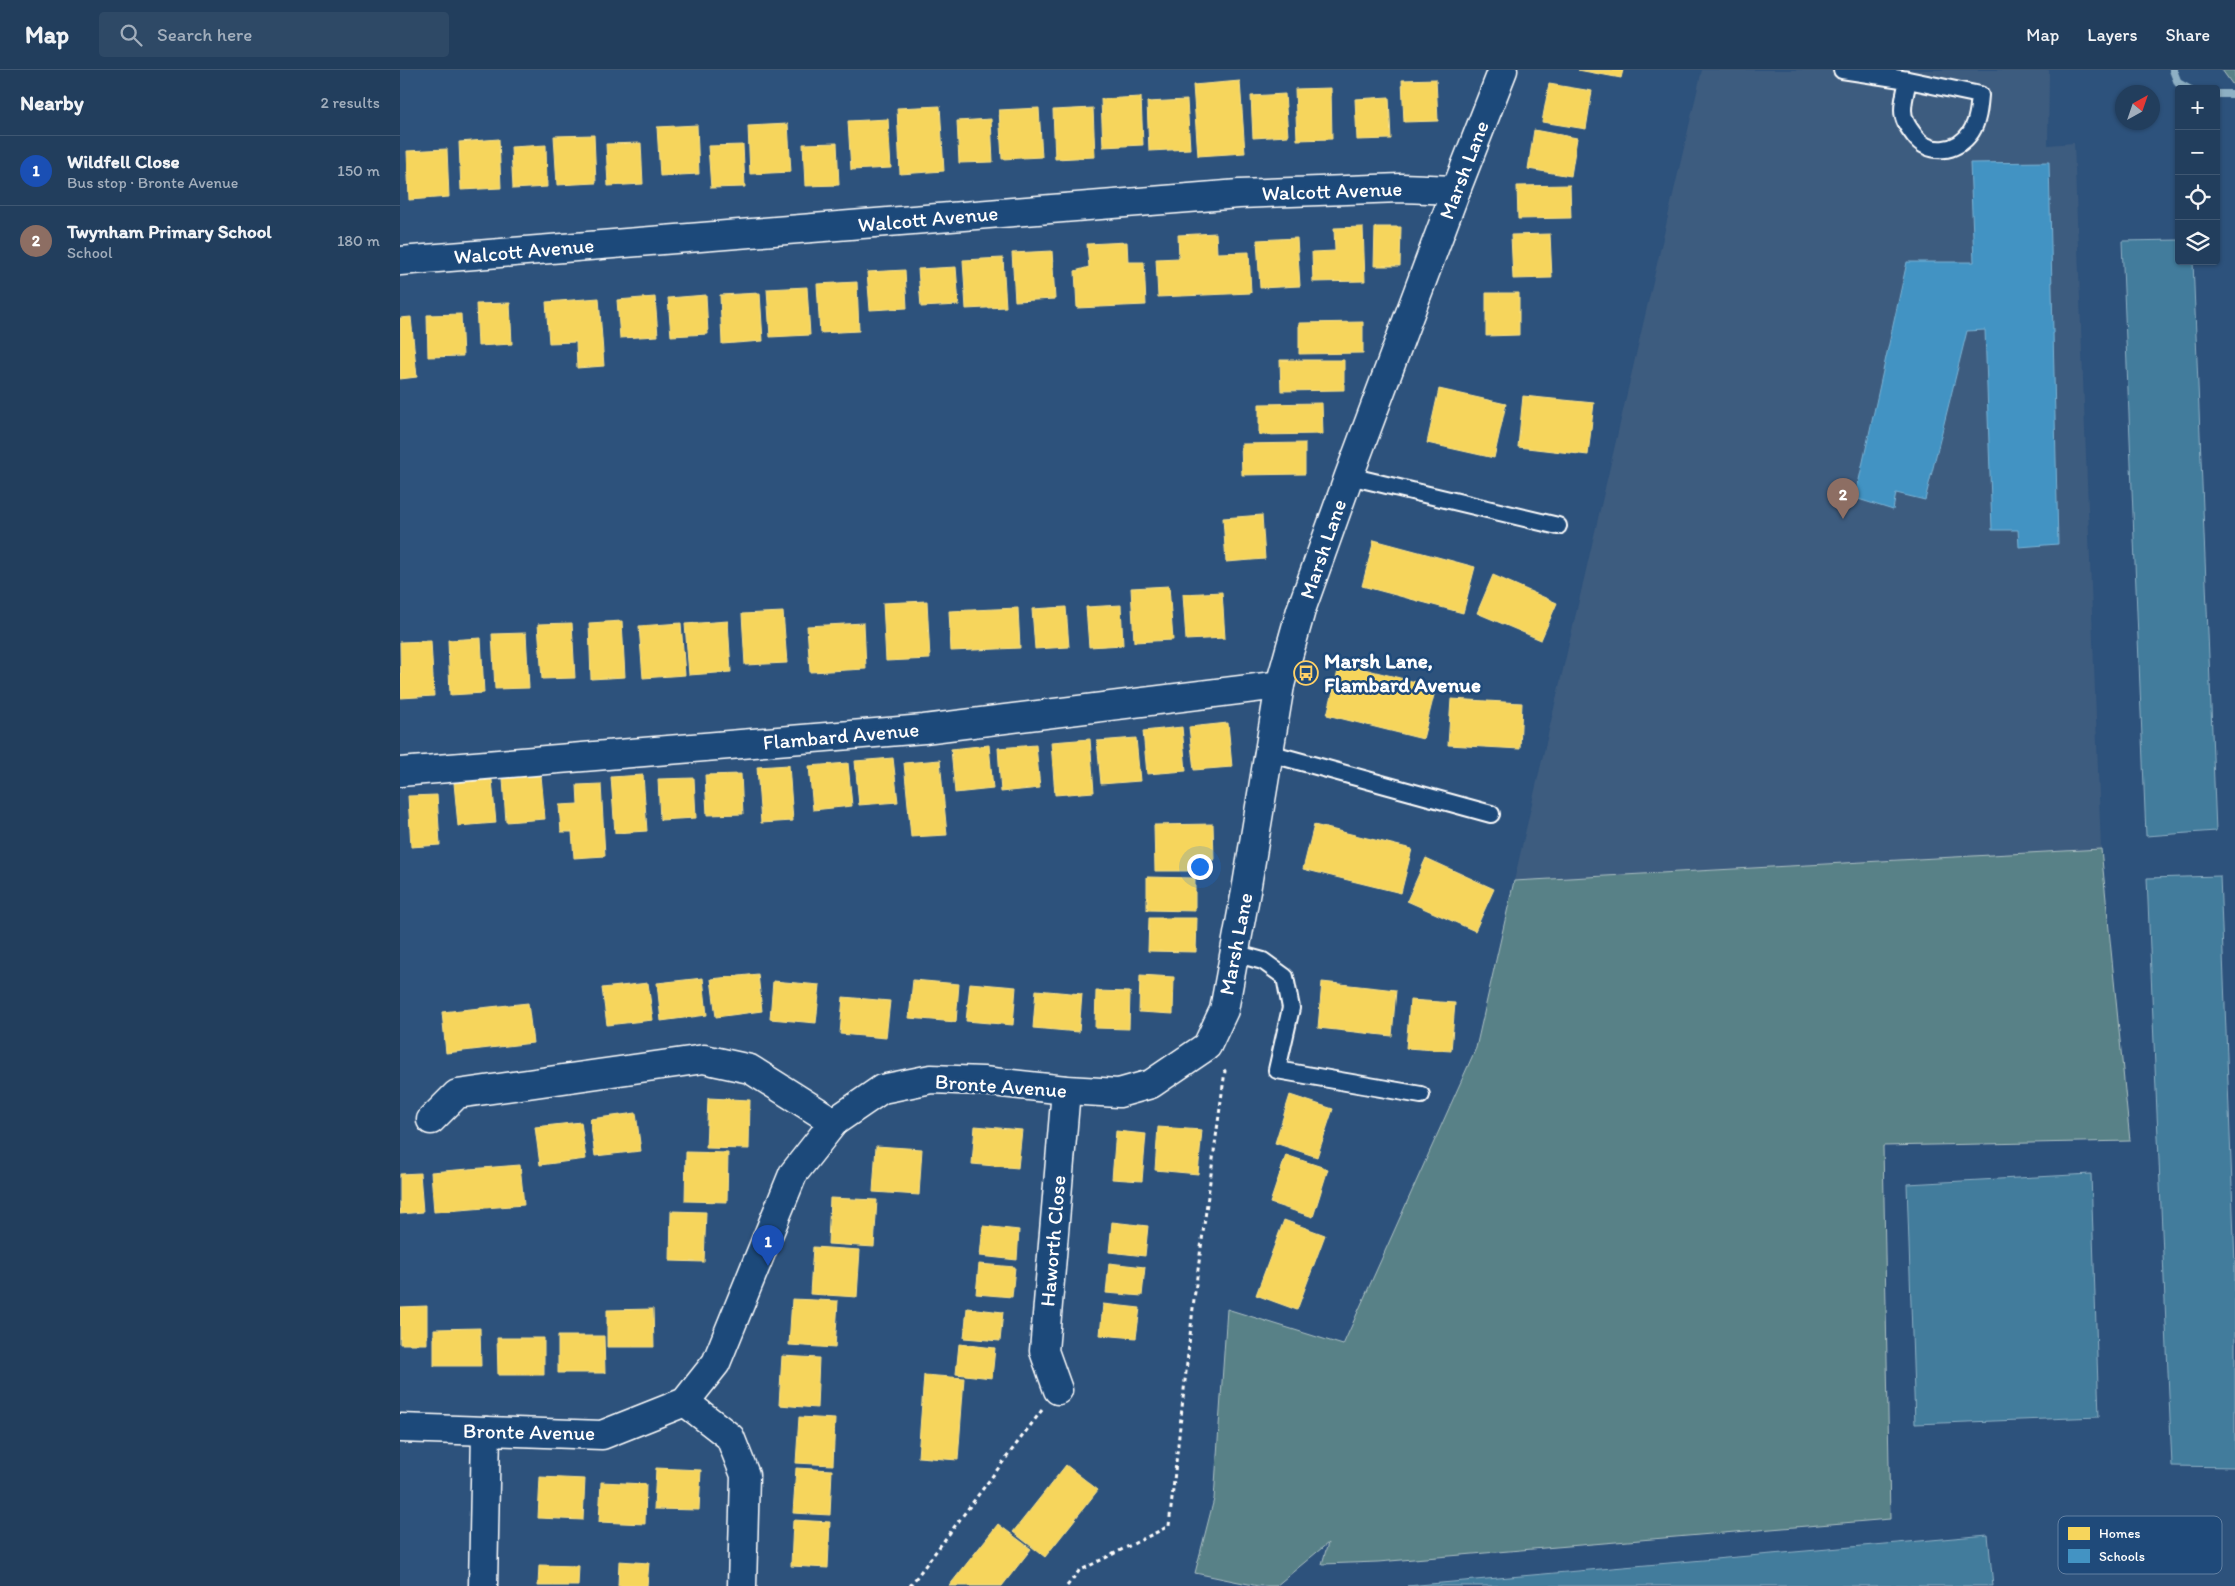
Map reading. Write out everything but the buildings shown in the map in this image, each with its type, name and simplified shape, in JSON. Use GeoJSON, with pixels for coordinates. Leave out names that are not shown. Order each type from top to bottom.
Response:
{"type":"FeatureCollection","features":[{"type":"Feature","properties":{"kind":"street","name":"Marsh Lane"},"geometry":{"type":"LineString","coordinates":[[1207,1046],[1224,1010],[1280,685],[1302,610],[1349,476],[1503,70]]}},
{"type":"Feature","properties":{"kind":"street","name":"Walcott Avenue"},"geometry":{"type":"LineString","coordinates":[[400,261],[1239,194],[1401,188],[1456,190]]}},
{"type":"Feature","properties":{"kind":"street","name":"Flambard Avenue"},"geometry":{"type":"LineString","coordinates":[[400,772],[924,729],[1280,685]]}},
{"type":"Feature","properties":{"kind":"street","name":"Bronte Avenue"},"geometry":{"type":"LineString","coordinates":[[400,1428],[602,1435],[685,1402],[716,1363],[793,1174],[834,1122],[882,1089],[931,1079],[983,1081],[1066,1090],[1119,1093],[1151,1084],[1207,1046]]}},
{"type":"Feature","properties":{"kind":"street"},"geometry":{"type":"LineString","coordinates":[[431,1120],[457,1094],[704,1059],[750,1069],[834,1122]]}},
{"type":"Feature","properties":{"kind":"street","name":"Haworth Close"},"geometry":{"type":"LineString","coordinates":[[1058,1390],[1044,1351],[1066,1090]]}},
{"type":"Feature","properties":{"kind":"street"},"geometry":{"type":"LineString","coordinates":[[685,1402],[730,1437],[745,1475],[742,1586]]}},
{"type":"Feature","properties":{"kind":"street"},"geometry":{"type":"LineString","coordinates":[[483,1586],[486,1431]]}},
{"type":"Feature","properties":{"kind":"lane"},"geometry":{"type":"LineString","coordinates":[[1842,70],[1908,80],[1980,95],[1979,112],[1974,125],[1963,142],[1948,149],[1933,150],[1919,142],[1906,124],[1903,111],[1908,80]]}},
{"type":"Feature","properties":{"kind":"lane"},"geometry":{"type":"LineString","coordinates":[[1349,476],[1558,526]]}},
{"type":"Feature","properties":{"kind":"lane"},"geometry":{"type":"LineString","coordinates":[[1269,753],[1491,814]]}},
{"type":"Feature","properties":{"kind":"lane"},"geometry":{"type":"LineString","coordinates":[[1234,953],[1263,961],[1285,977],[1290,1008],[1277,1070],[1421,1095]]}},
{"type":"Feature","properties":{"kind":"path"},"geometry":{"type":"LineString","coordinates":[[1067,1586],[1079,1571],[1169,1526],[1194,1299],[1224,1071],[1207,1046]]}},
{"type":"Feature","properties":{"kind":"path"},"geometry":{"type":"LineString","coordinates":[[910,1586],[1058,1390]]}},
{"type":"Feature","properties":{"kind":"shaded area"},"geometry":{"type":"Polygon","coordinates":[[[1702,70],[2049,70],[2048,145],[2074,143],[2101,849],[1514,881],[1702,70]]]}},
{"type":"Feature","properties":{"kind":"shaded area"},"geometry":{"type":"Polygon","coordinates":[[[2175,240],[2175,265],[2193,265],[2216,831],[2146,836],[2122,241],[2175,240]]]}},
{"type":"Feature","properties":{"kind":"shaded area"},"geometry":{"type":"Polygon","coordinates":[[[2220,876],[2235,1264],[2235,1467],[2172,1466],[2147,878],[2220,876]]]}},
{"type":"Feature","properties":{"kind":"shaded area"},"geometry":{"type":"Polygon","coordinates":[[[2091,1174],[2099,1417],[1915,1424],[1907,1184],[2091,1174]]]}},
{"type":"Feature","properties":{"kind":"shaded area"},"geometry":{"type":"Polygon","coordinates":[[[1988,1535],[1993,1586],[1407,1586],[1988,1535]]]}},
{"type":"Feature","properties":{"kind":"green space"},"geometry":{"type":"Polygon","coordinates":[[[2222,70],[2235,70],[2235,88],[2222,70]]]}},
{"type":"Feature","properties":{"kind":"green space"},"geometry":{"type":"Polygon","coordinates":[[[2101,849],[2130,1141],[1883,1146],[1890,1519],[1378,1562],[1322,1564],[1328,1543],[1276,1586],[1258,1586],[1195,1573],[1214,1499],[1227,1309],[1343,1345],[1476,1048],[1514,881],[2101,849]]]}},
{"type":"Feature","properties":{"kind":"waterway"},"geometry":{"type":"LineString","coordinates":[[2173,70],[2178,83],[2182,85]]}},
{"type":"Feature","properties":{"kind":"waterway"},"geometry":{"type":"LineString","coordinates":[[2220,94],[2235,94]]}},
{"type":"Feature","properties":{"kind":"place","name":"Twynham Primary School"},"geometry":{"type":"Point","coordinates":[1843,519]}},
{"type":"Feature","properties":{"kind":"place","name":"Marsh Lane, Flambard Avenue"},"geometry":{"type":"Point","coordinates":[1306,673]}},
{"type":"Feature","properties":{"kind":"place","name":"Wildfell Close"},"geometry":{"type":"Point","coordinates":[768,1266]}}]}
